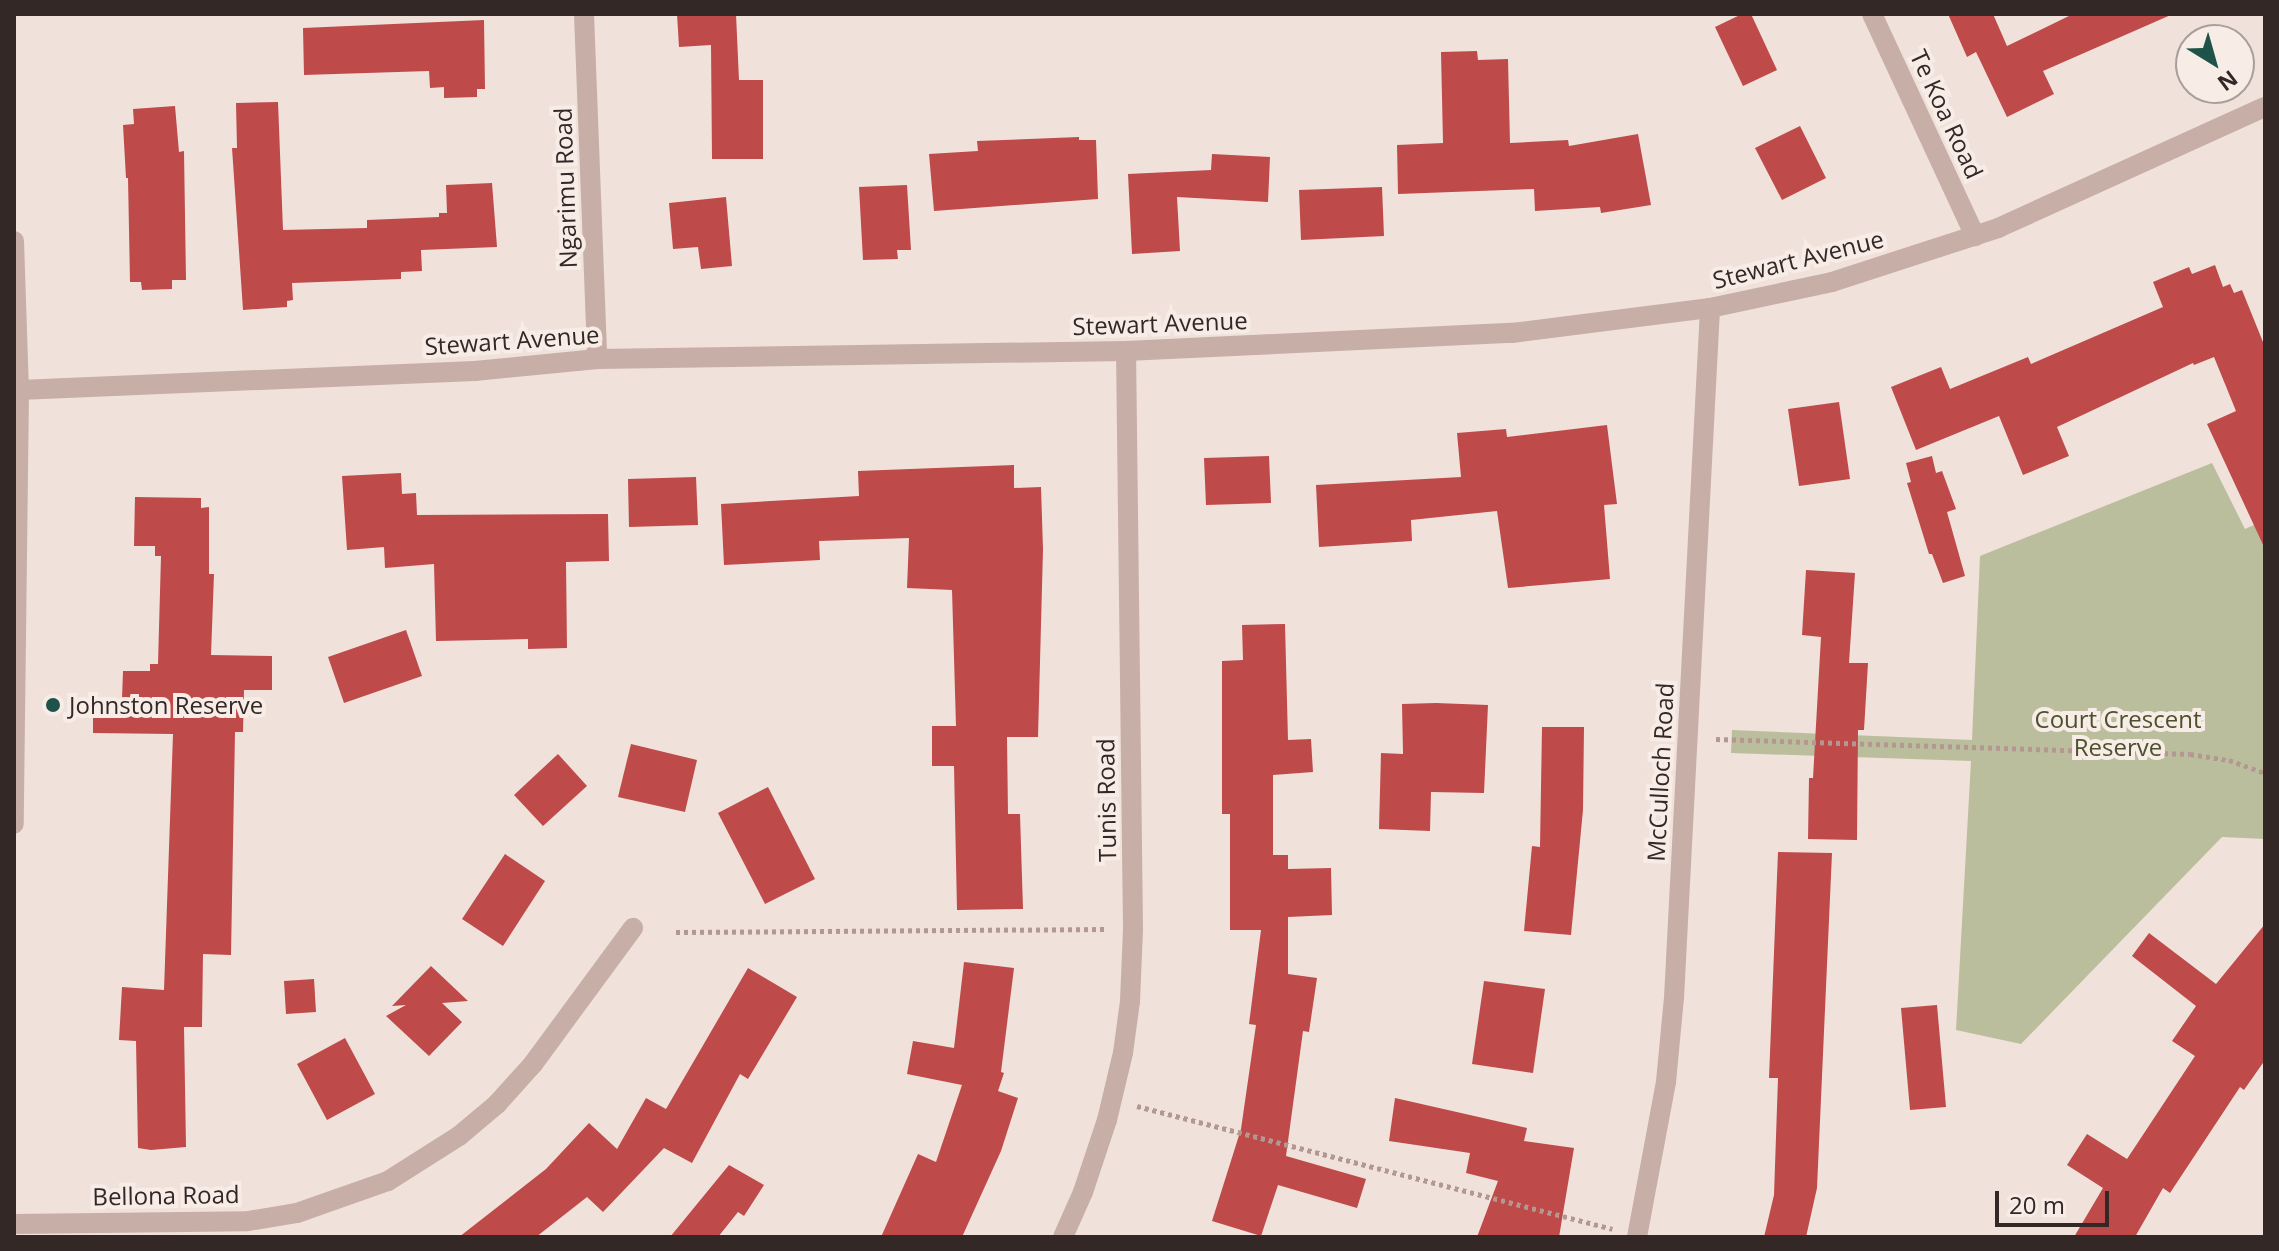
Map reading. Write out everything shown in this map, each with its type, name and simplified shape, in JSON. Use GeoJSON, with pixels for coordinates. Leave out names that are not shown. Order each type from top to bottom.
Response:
{"type":"FeatureCollection","features":[{"type":"Feature","properties":{"kind":"street","name":"Ngarimu Road"},"geometry":{"type":"LineString","coordinates":[[584,14],[597,359]]}},
{"type":"Feature","properties":{"kind":"street","name":"Te Koa Road"},"geometry":{"type":"LineString","coordinates":[[1872,14],[1975,236]]}},
{"type":"Feature","properties":{"kind":"street","name":"Stewart Avenue"},"geometry":{"type":"LineString","coordinates":[[19,390],[475,371],[597,359],[1126,351],[1512,333],[1710,308],[1832,282],[1975,236],[2265,107]]}},
{"type":"Feature","properties":{"kind":"street"},"geometry":{"type":"LineString","coordinates":[[14,241],[19,390],[14,824]]}},
{"type":"Feature","properties":{"kind":"street","name":"McCulloch Road"},"geometry":{"type":"LineString","coordinates":[[1637,1237],[1666,1082],[1674,998],[1710,308]]}},
{"type":"Feature","properties":{"kind":"street","name":"Tunis Road"},"geometry":{"type":"LineString","coordinates":[[1063,1237],[1083,1192],[1107,1120],[1123,1053],[1130,1001],[1133,929],[1126,351]]}},
{"type":"Feature","properties":{"kind":"street","name":"Bellona Road"},"geometry":{"type":"LineString","coordinates":[[14,1224],[216,1224],[248,1221],[297,1213],[388,1181],[459,1136],[497,1104],[533,1064],[633,928]]}},
{"type":"Feature","properties":{"kind":"path"},"geometry":{"type":"LineString","coordinates":[[1707,739],[2190,754],[2229,760],[2265,773]]}},
{"type":"Feature","properties":{"kind":"path"},"geometry":{"type":"LineString","coordinates":[[676,932],[1105,929]]}},
{"type":"Feature","properties":{"kind":"path"},"geometry":{"type":"LineString","coordinates":[[1136,1106],[1613,1230]]}},
{"type":"Feature","properties":{"kind":"green space","name":"Court Crescent Reserve"},"geometry":{"type":"Polygon","coordinates":[[[2212,463],[2245,529],[2265,520],[2265,839],[2222,837],[2021,1044],[1956,1030],[1971,761],[1731,753],[1732,730],[1972,740],[1980,556],[2212,463]]]}},
{"type":"Feature","properties":{"kind":"building"},"geometry":{"type":"Polygon","coordinates":[[[677,14],[736,14],[739,80],[763,80],[763,159],[712,159],[711,45],[679,47],[677,14]]]}},
{"type":"Feature","properties":{"kind":"building"},"geometry":{"type":"Polygon","coordinates":[[[1742,14],[1751,14],[1777,70],[1743,86],[1715,27],[1742,14]]]}},
{"type":"Feature","properties":{"kind":"building"},"geometry":{"type":"Polygon","coordinates":[[[1948,14],[1993,14],[2007,46],[2073,14],[2173,14],[2043,71],[2054,94],[2007,117],[1976,52],[1967,57],[1948,14]]]}},
{"type":"Feature","properties":{"kind":"building"},"geometry":{"type":"Polygon","coordinates":[[[484,20],[485,89],[477,89],[477,97],[444,98],[444,87],[430,88],[429,71],[304,75],[303,28],[484,20]]]}},
{"type":"Feature","properties":{"kind":"building"},"geometry":{"type":"Polygon","coordinates":[[[1477,51],[1478,60],[1508,59],[1510,143],[1568,140],[1569,146],[1638,134],[1651,205],[1601,213],[1600,207],[1535,211],[1534,189],[1398,194],[1397,145],[1443,143],[1441,52],[1477,51]]]}},
{"type":"Feature","properties":{"kind":"building"},"geometry":{"type":"Polygon","coordinates":[[[278,102],[283,230],[367,228],[367,220],[439,217],[439,213],[447,213],[446,185],[492,183],[497,247],[421,250],[422,271],[401,272],[401,279],[292,283],[293,300],[287,301],[287,307],[243,310],[232,148],[237,148],[236,103],[278,102]]]}},
{"type":"Feature","properties":{"kind":"building"},"geometry":{"type":"Polygon","coordinates":[[[175,106],[179,152],[184,151],[186,280],[172,280],[172,289],[142,290],[141,282],[130,282],[128,178],[123,125],[134,124],[133,109],[175,106]]]}},
{"type":"Feature","properties":{"kind":"building"},"geometry":{"type":"Polygon","coordinates":[[[1800,126],[1826,178],[1782,200],[1755,148],[1800,126]]]}},
{"type":"Feature","properties":{"kind":"building"},"geometry":{"type":"Polygon","coordinates":[[[1079,137],[1079,140],[1096,140],[1098,199],[934,211],[929,154],[978,151],[977,141],[1079,137]]]}},
{"type":"Feature","properties":{"kind":"building"},"geometry":{"type":"Polygon","coordinates":[[[1212,154],[1270,157],[1268,202],[1177,197],[1180,251],[1132,254],[1128,174],[1211,170],[1212,154]]]}},
{"type":"Feature","properties":{"kind":"building"},"geometry":{"type":"Polygon","coordinates":[[[907,185],[911,250],[897,250],[898,259],[863,260],[859,187],[907,185]]]}},
{"type":"Feature","properties":{"kind":"building"},"geometry":{"type":"Polygon","coordinates":[[[1382,187],[1384,236],[1301,240],[1299,190],[1382,187]]]}},
{"type":"Feature","properties":{"kind":"building"},"geometry":{"type":"Polygon","coordinates":[[[726,197],[732,266],[701,269],[698,247],[673,249],[669,203],[726,197]]]}},
{"type":"Feature","properties":{"kind":"building"},"geometry":{"type":"Polygon","coordinates":[[[2215,265],[2223,287],[2230,284],[2234,293],[2242,290],[2265,347],[2265,549],[2207,424],[2236,411],[2214,357],[2193,363],[2057,427],[2069,456],[2023,475],[1999,416],[1916,450],[1891,387],[1941,367],[1950,389],[2028,357],[2031,364],[2163,307],[2153,282],[2189,267],[2192,274],[2215,265]]]}},
{"type":"Feature","properties":{"kind":"building"},"geometry":{"type":"Polygon","coordinates":[[[1839,402],[1850,479],[1799,486],[1788,409],[1839,402]]]}},
{"type":"Feature","properties":{"kind":"building"},"geometry":{"type":"Polygon","coordinates":[[[1607,425],[1617,504],[1604,505],[1610,579],[1508,588],[1497,511],[1411,520],[1412,541],[1319,547],[1316,485],[1461,477],[1457,433],[1506,429],[1507,437],[1607,425]]]}},
{"type":"Feature","properties":{"kind":"building"},"geometry":{"type":"Polygon","coordinates":[[[1269,456],[1271,503],[1206,505],[1204,458],[1269,456]]]}},
{"type":"Feature","properties":{"kind":"building"},"geometry":{"type":"Polygon","coordinates":[[[1932,456],[1936,473],[1942,471],[1956,509],[1947,512],[1965,576],[1943,583],[1932,554],[1929,554],[1907,483],[1911,482],[1906,463],[1932,456]]]}},
{"type":"Feature","properties":{"kind":"building"},"geometry":{"type":"Polygon","coordinates":[[[1014,465],[1014,488],[1041,487],[1043,549],[1038,737],[1007,737],[1008,814],[1020,814],[1023,909],[957,910],[954,766],[932,766],[932,726],[956,726],[952,590],[907,588],[909,538],[819,541],[820,560],[724,565],[721,504],[859,496],[858,471],[1014,465]]]}},
{"type":"Feature","properties":{"kind":"building"},"geometry":{"type":"Polygon","coordinates":[[[401,473],[402,494],[416,493],[417,515],[608,514],[609,561],[566,562],[567,648],[528,649],[528,639],[436,641],[434,564],[385,568],[384,547],[347,550],[342,476],[401,473]]]}},
{"type":"Feature","properties":{"kind":"building"},"geometry":{"type":"Polygon","coordinates":[[[696,477],[698,525],[629,527],[628,479],[696,477]]]}},
{"type":"Feature","properties":{"kind":"building"},"geometry":{"type":"Polygon","coordinates":[[[135,497],[201,498],[201,508],[209,507],[209,574],[214,574],[211,655],[272,656],[272,690],[244,690],[243,732],[235,732],[231,955],[203,954],[202,1027],[184,1027],[186,1147],[151,1150],[138,1148],[136,1041],[119,1040],[122,987],[164,990],[173,734],[93,733],[93,699],[122,699],[123,671],[150,671],[150,664],[158,664],[161,556],[155,556],[155,546],[134,546],[135,497]]]}},
{"type":"Feature","properties":{"kind":"building"},"geometry":{"type":"Polygon","coordinates":[[[1806,570],[1855,573],[1849,663],[1868,663],[1864,730],[1858,730],[1857,840],[1808,839],[1809,778],[1813,778],[1821,637],[1802,635],[1806,570]]]}},
{"type":"Feature","properties":{"kind":"building"},"geometry":{"type":"Polygon","coordinates":[[[1285,624],[1288,740],[1311,739],[1313,772],[1273,775],[1273,855],[1288,855],[1288,869],[1331,868],[1332,915],[1288,917],[1288,974],[1317,978],[1309,1032],[1303,1031],[1286,1156],[1366,1179],[1357,1208],[1278,1185],[1261,1236],[1212,1221],[1241,1129],[1256,1025],[1249,1024],[1261,930],[1230,930],[1230,814],[1222,814],[1222,661],[1243,660],[1242,625],[1285,624]]]}},
{"type":"Feature","properties":{"kind":"building"},"geometry":{"type":"Polygon","coordinates":[[[406,630],[422,676],[344,703],[328,657],[406,630]]]}},
{"type":"Feature","properties":{"kind":"building"},"geometry":{"type":"Polygon","coordinates":[[[1402,704],[1488,705],[1484,793],[1431,792],[1430,831],[1379,829],[1381,753],[1403,754],[1402,704]]]}},
{"type":"Feature","properties":{"kind":"building"},"geometry":{"type":"Polygon","coordinates":[[[1542,727],[1584,727],[1583,810],[1571,935],[1524,931],[1532,846],[1540,847],[1542,727]]]}},
{"type":"Feature","properties":{"kind":"building"},"geometry":{"type":"Polygon","coordinates":[[[631,744],[697,760],[685,812],[618,797],[631,744]]]}},
{"type":"Feature","properties":{"kind":"building"},"geometry":{"type":"Polygon","coordinates":[[[558,754],[587,786],[543,826],[514,795],[558,754]]]}},
{"type":"Feature","properties":{"kind":"building"},"geometry":{"type":"Polygon","coordinates":[[[768,787],[815,879],[765,904],[718,813],[768,787]]]}},
{"type":"Feature","properties":{"kind":"building"},"geometry":{"type":"Polygon","coordinates":[[[1778,852],[1832,853],[1817,1188],[1806,1237],[1764,1237],[1774,1195],[1778,1078],[1769,1078],[1778,852]]]}},
{"type":"Feature","properties":{"kind":"building"},"geometry":{"type":"Polygon","coordinates":[[[505,854],[545,881],[503,946],[462,919],[505,854]]]}},
{"type":"Feature","properties":{"kind":"building"},"geometry":{"type":"Polygon","coordinates":[[[2265,924],[2265,1060],[2244,1090],[2240,1087],[2170,1193],[2163,1188],[2135,1237],[2074,1237],[2103,1188],[2067,1165],[2087,1134],[2127,1159],[2195,1056],[2172,1041],[2196,1006],[2132,956],[2149,933],[2216,984],[2265,924]]]}},
{"type":"Feature","properties":{"kind":"building"},"geometry":{"type":"Polygon","coordinates":[[[964,962],[1014,968],[1001,1072],[1004,1073],[998,1091],[1018,1098],[1001,1151],[962,1237],[881,1237],[918,1154],[936,1162],[962,1085],[907,1074],[913,1041],[954,1048],[964,962]]]}},
{"type":"Feature","properties":{"kind":"building"},"geometry":{"type":"Polygon","coordinates":[[[431,966],[468,1001],[442,1003],[462,1022],[429,1056],[386,1016],[406,1005],[392,1006],[431,966]]]}},
{"type":"Feature","properties":{"kind":"building"},"geometry":{"type":"Polygon","coordinates":[[[748,968],[797,997],[748,1079],[740,1074],[692,1163],[664,1148],[603,1212],[587,1197],[536,1237],[459,1237],[546,1169],[589,1123],[617,1149],[646,1098],[666,1109],[748,968]]]}},
{"type":"Feature","properties":{"kind":"building"},"geometry":{"type":"Polygon","coordinates":[[[314,979],[316,1012],[286,1014],[284,981],[314,979]]]}},
{"type":"Feature","properties":{"kind":"building"},"geometry":{"type":"Polygon","coordinates":[[[1484,981],[1545,989],[1533,1073],[1472,1064],[1484,981]]]}},
{"type":"Feature","properties":{"kind":"building"},"geometry":{"type":"Polygon","coordinates":[[[1937,1005],[1946,1107],[1910,1110],[1901,1008],[1937,1005]]]}},
{"type":"Feature","properties":{"kind":"building"},"geometry":{"type":"Polygon","coordinates":[[[345,1038],[375,1094],[327,1120],[297,1064],[345,1038]]]}},
{"type":"Feature","properties":{"kind":"building"},"geometry":{"type":"Polygon","coordinates":[[[1395,1098],[1527,1128],[1524,1141],[1574,1148],[1559,1237],[1477,1237],[1498,1181],[1466,1173],[1470,1153],[1389,1141],[1395,1098]]]}},
{"type":"Feature","properties":{"kind":"building"},"geometry":{"type":"Polygon","coordinates":[[[729,1165],[764,1185],[744,1216],[738,1212],[718,1237],[670,1237],[729,1165]]]}},
{"type":"Feature","properties":{"kind":"place","name":"Johnston Reserve"},"geometry":{"type":"Point","coordinates":[53,705]}}]}
